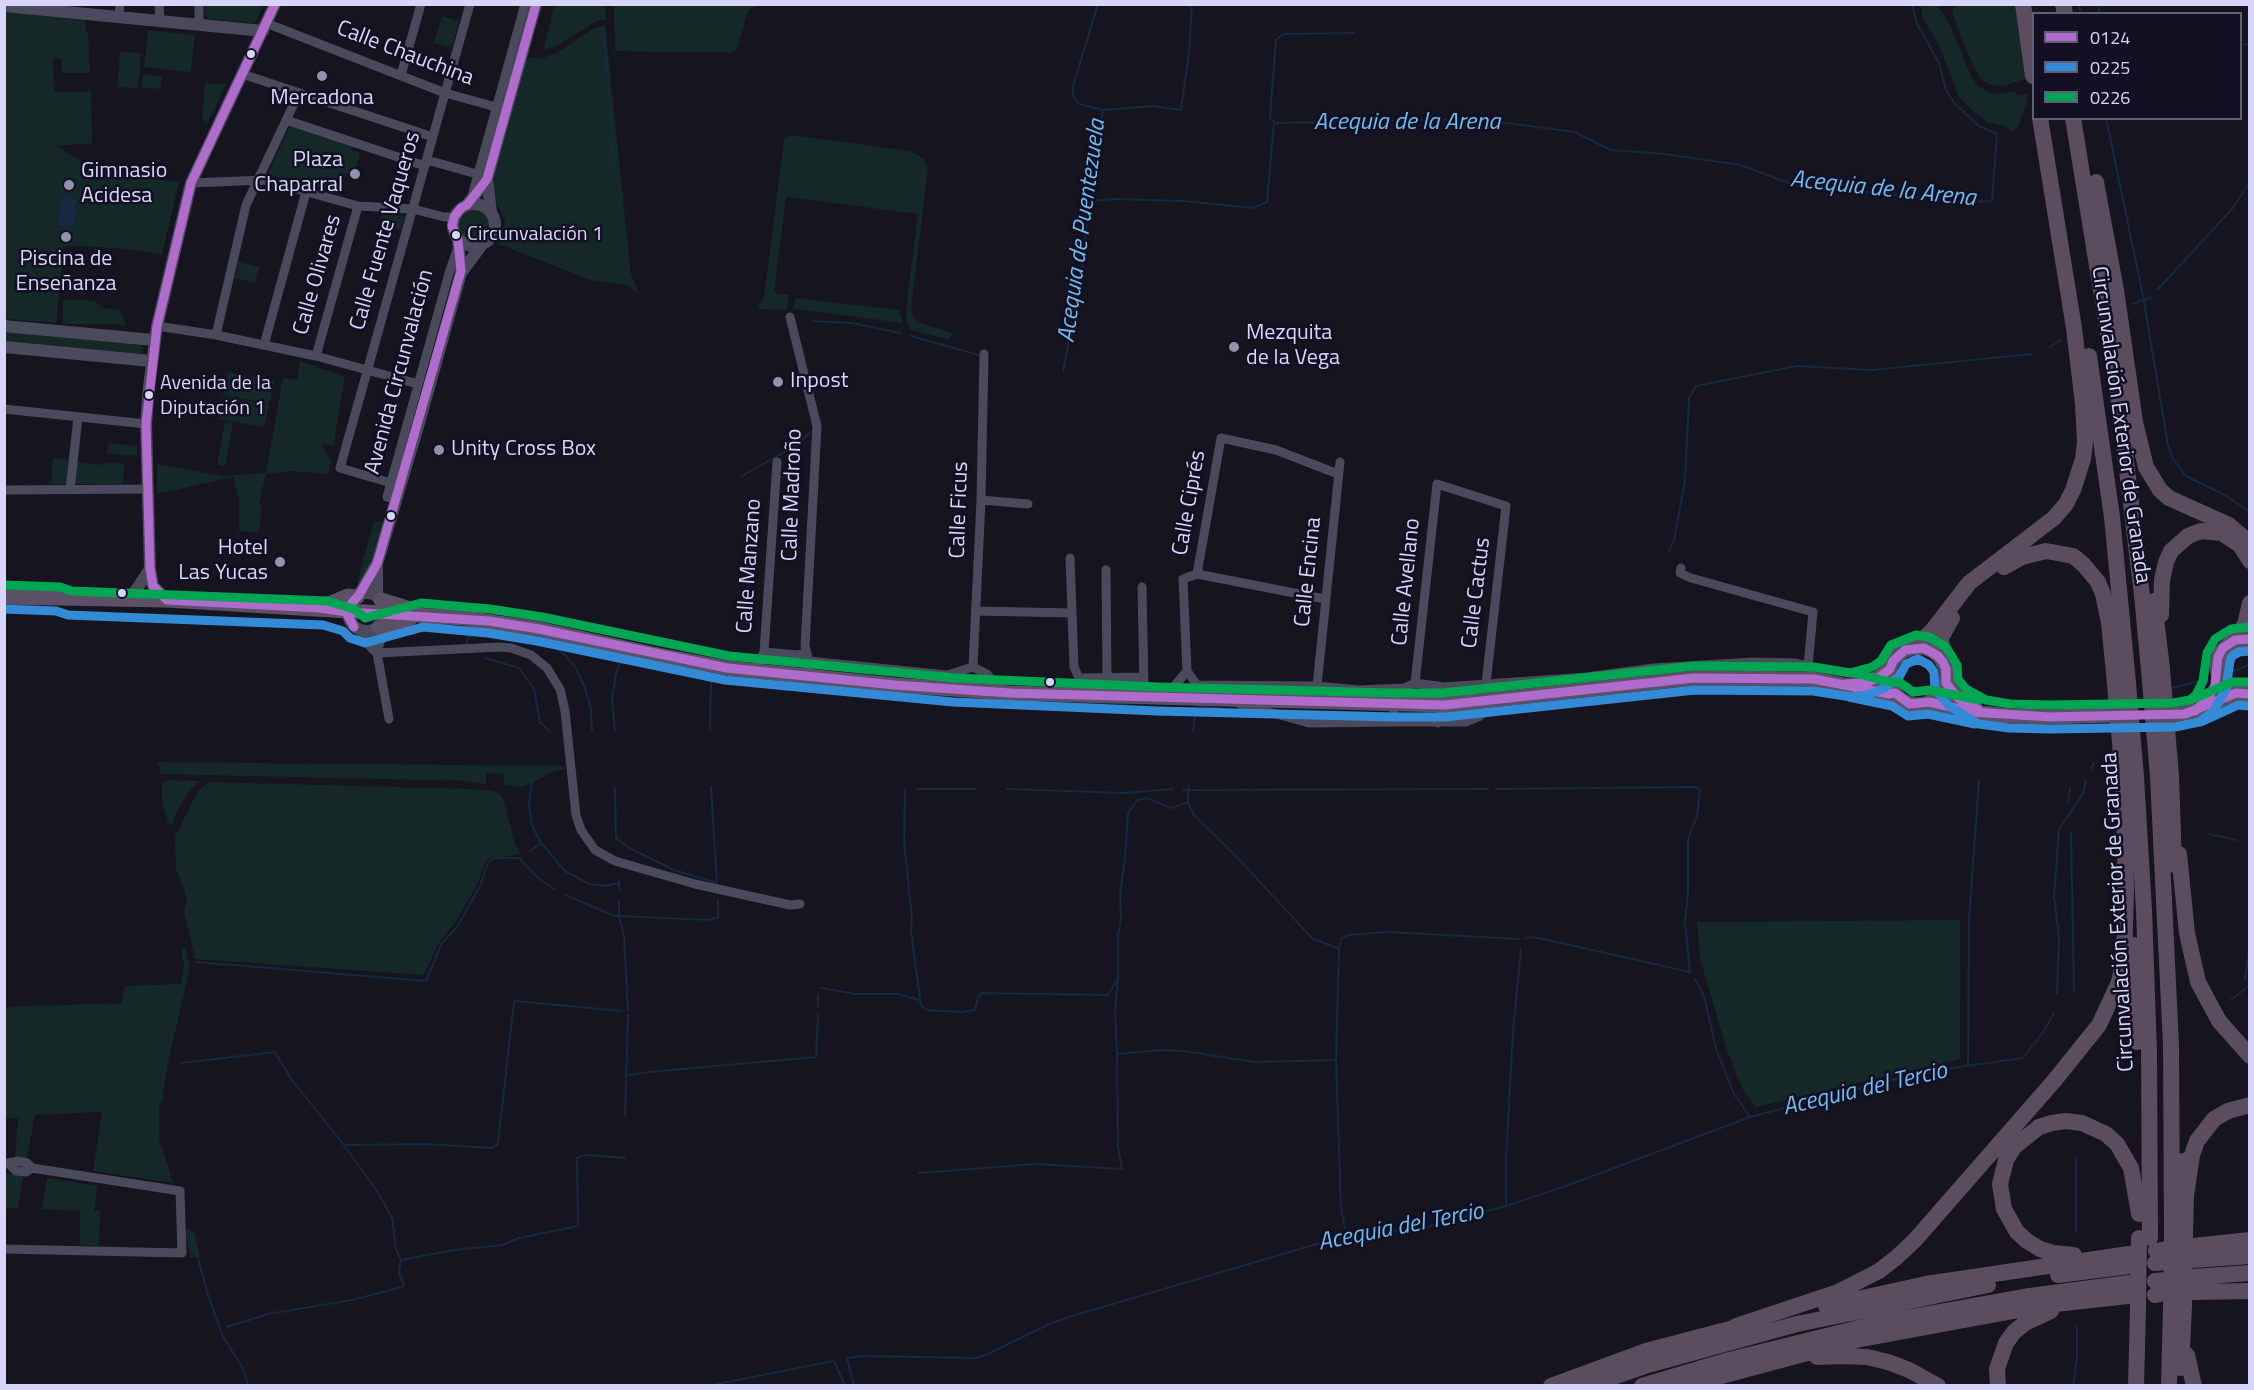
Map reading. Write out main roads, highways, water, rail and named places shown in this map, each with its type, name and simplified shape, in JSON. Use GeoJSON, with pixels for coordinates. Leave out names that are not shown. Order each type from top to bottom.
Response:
{"type":"FeatureCollection","features":[{"type":"Feature","properties":{"kind":"highway"},"geometry":{"type":"LineString","coordinates":[[2024,4],[2032,68]]}},
{"type":"Feature","properties":{"kind":"highway"},"geometry":{"type":"LineString","coordinates":[[1850,685],[1878,678],[1890,669],[1898,655],[1920,642],[1932,631],[1969,583],[2037,532],[2066,504],[2073,490],[2083,459],[2085,442],[2083,404],[2069,291],[2040,120]]}},
{"type":"Feature","properties":{"kind":"highway","name":"Circunvalación Exterior de Granada"},"geometry":{"type":"LineString","coordinates":[[2050,120],[2079,279],[2104,460],[2129,777],[2144,910],[2149,1041],[2167,1248]]}},
{"type":"Feature","properties":{"kind":"highway","name":"Circunvalación Exterior de Granada"},"geometry":{"type":"LineString","coordinates":[[2073,120],[2118,395],[2142,595],[2156,669],[2164,776],[2171,1045],[2167,1248],[2147,1386]]}},
{"type":"Feature","properties":{"kind":"highway"},"geometry":{"type":"LineString","coordinates":[[2084,120],[2116,290],[2135,422],[2146,467],[2160,490],[2184,506],[2229,525],[2250,543]]}},
{"type":"Feature","properties":{"kind":"highway"},"geometry":{"type":"LineString","coordinates":[[2083,404],[2087,415],[2101,520],[2110,612],[2109,623]]}},
{"type":"Feature","properties":{"kind":"highway"},"geometry":{"type":"LineString","coordinates":[[2135,422],[2160,643]]}},
{"type":"Feature","properties":{"kind":"highway"},"geometry":{"type":"LineString","coordinates":[[2156,669],[2160,643],[2162,580],[2166,562],[2178,543],[2201,531],[2222,533],[2240,545],[2250,561]]}},
{"type":"Feature","properties":{"kind":"highway"},"geometry":{"type":"LineString","coordinates":[[1929,702],[1936,698],[1946,683],[1941,638],[1945,628],[1963,602],[2007,565],[2033,553],[2058,552],[2073,556],[2098,582],[2121,673]]}},
{"type":"Feature","properties":{"kind":"highway"},"geometry":{"type":"LineString","coordinates":[[59,599],[69,603],[186,609],[323,610],[348,596],[358,596]]}},
{"type":"Feature","properties":{"kind":"highway"},"geometry":{"type":"LineString","coordinates":[[4,597],[160,600],[323,610],[333,617],[352,620],[409,608],[450,611],[464,618]]}},
{"type":"Feature","properties":{"kind":"highway"},"geometry":{"type":"LineString","coordinates":[[160,600],[157,603],[179,605],[186,609]]}},
{"type":"Feature","properties":{"kind":"highway"},"geometry":{"type":"LineString","coordinates":[[2243,694],[2222,683],[2217,666],[2220,652],[2242,639],[2250,603]]}},
{"type":"Feature","properties":{"kind":"highway"},"geometry":{"type":"LineString","coordinates":[[382,613],[516,624],[698,663],[758,672],[1010,693],[1157,696],[1210,693],[1226,701],[1393,705],[1443,696],[1495,700],[1694,678],[1811,672],[1850,685],[1889,694],[1895,693]]}},
{"type":"Feature","properties":{"kind":"highway"},"geometry":{"type":"LineString","coordinates":[[1908,649],[1924,648],[1932,651],[1943,662]]}},
{"type":"Feature","properties":{"kind":"highway"},"geometry":{"type":"LineString","coordinates":[[1890,669],[1889,678],[1895,693],[1910,704],[1929,702],[1973,712],[2009,716],[2111,715]]}},
{"type":"Feature","properties":{"kind":"highway"},"geometry":{"type":"LineString","coordinates":[[2195,711],[2209,697],[2218,674]]}},
{"type":"Feature","properties":{"kind":"highway"},"geometry":{"type":"LineString","coordinates":[[1946,683],[1958,698],[1982,712]]}},
{"type":"Feature","properties":{"kind":"highway"},"geometry":{"type":"LineString","coordinates":[[2174,715],[2195,711],[2243,694]]}},
{"type":"Feature","properties":{"kind":"highway"},"geometry":{"type":"LineString","coordinates":[[2164,776],[2178,844],[2187,933],[2198,982],[2219,1022],[2250,1056]]}},
{"type":"Feature","properties":{"kind":"highway"},"geometry":{"type":"LineString","coordinates":[[1551,1386],[1646,1351],[1736,1326],[1838,1292],[1879,1271],[1915,1240],[2077,1054],[2099,1025],[2110,1003],[2119,982],[2124,959],[2129,777]]}},
{"type":"Feature","properties":{"kind":"highway"},"geometry":{"type":"LineString","coordinates":[[2126,825],[2129,837],[2138,1054],[2139,1215]]}},
{"type":"Feature","properties":{"kind":"highway"},"geometry":{"type":"LineString","coordinates":[[2174,830],[2181,1035],[2183,1185],[2186,1196]]}},
{"type":"Feature","properties":{"kind":"highway"},"geometry":{"type":"LineString","coordinates":[[2130,1386],[2132,1363],[2160,1294],[2167,1248],[2186,1196],[2192,1155],[2204,1130],[2214,1119],[2228,1111],[2250,1105]]}},
{"type":"Feature","properties":{"kind":"highway"},"geometry":{"type":"LineString","coordinates":[[1587,1386],[1659,1362],[1797,1324],[2129,1260],[2053,1253],[2033,1245],[2017,1232],[2004,1209],[2000,1184],[2006,1160],[2014,1146],[2039,1127],[2052,1123],[2082,1123],[2096,1128],[2116,1144],[2125,1155],[2131,1168],[2139,1215],[2167,1248],[2250,1256]]}},
{"type":"Feature","properties":{"kind":"highway"},"geometry":{"type":"LineString","coordinates":[[2167,1248],[2250,1242]]}},
{"type":"Feature","properties":{"kind":"highway"},"geometry":{"type":"LineString","coordinates":[[1736,1326],[1926,1284],[2102,1257]]}},
{"type":"Feature","properties":{"kind":"highway"},"geometry":{"type":"LineString","coordinates":[[1642,1386],[1729,1360],[1879,1323],[2030,1296],[2160,1294],[2250,1273]]}},
{"type":"Feature","properties":{"kind":"highway"},"geometry":{"type":"LineString","coordinates":[[2216,1291],[2231,1286],[2250,1285]]}},
{"type":"Feature","properties":{"kind":"highway"},"geometry":{"type":"LineString","coordinates":[[1684,1386],[1739,1369],[1856,1340],[1987,1315],[2082,1301],[2160,1294],[2250,1291]]}},
{"type":"Feature","properties":{"kind":"highway"},"geometry":{"type":"LineString","coordinates":[[2160,1294],[2184,1333],[2187,1364],[2194,1386]]}},
{"type":"Feature","properties":{"kind":"highway","name":"Circunvalación Exterior de Granada"},"geometry":{"type":"LineString","coordinates":[[2160,1294],[2169,1386]]}},
{"type":"Feature","properties":{"kind":"highway"},"geometry":{"type":"LineString","coordinates":[[1998,1386],[1997,1370],[2000,1356],[2014,1332],[2044,1313],[2082,1301]]}},
{"type":"Feature","properties":{"kind":"highway"},"geometry":{"type":"LineString","coordinates":[[2180,1386],[2184,1333]]}},
{"type":"Feature","properties":{"kind":"highway"},"geometry":{"type":"LineString","coordinates":[[2136,1386],[2137,1348]]}},
{"type":"Feature","properties":{"kind":"highway"},"geometry":{"type":"LineString","coordinates":[[1739,1369],[1757,1369],[1820,1357],[1867,1357],[1909,1370],[1938,1386]]}},
{"type":"Feature","properties":{"kind":"water"},"geometry":{"type":"Polygon","coordinates":[[[60,197],[76,198],[74,227],[58,226],[60,197]]]}},
{"type":"Feature","properties":{"kind":"waterway","name":"Acequia de Puentezuela"},"geometry":{"type":"LineString","coordinates":[[1063,372],[1082,270],[1088,201],[1103,110],[1079,104],[1073,96],[1073,86],[1098,4]]}},
{"type":"Feature","properties":{"kind":"waterway"},"geometry":{"type":"LineString","coordinates":[[1104,110],[1153,106],[1181,110],[1189,52],[1192,4]]}},
{"type":"Feature","properties":{"kind":"waterway","name":"Acequia de la Arena"},"geometry":{"type":"LineString","coordinates":[[1088,201],[1115,199],[1184,201],[1253,208],[1267,202],[1274,123],[1476,119],[1575,132],[1611,150],[1664,154],[1741,165],[1794,185],[1969,202],[1992,201],[1997,134],[1979,126],[1954,103],[1946,90],[1939,63],[1917,24],[1912,4]]}},
{"type":"Feature","properties":{"kind":"waterway"},"geometry":{"type":"LineString","coordinates":[[2079,4],[2081,12]]}},
{"type":"Feature","properties":{"kind":"waterway"},"geometry":{"type":"LineString","coordinates":[[2098,4],[2100,12]]}},
{"type":"Feature","properties":{"kind":"waterway"},"geometry":{"type":"LineString","coordinates":[[604,28],[614,164],[605,173]]}},
{"type":"Feature","properties":{"kind":"waterway"},"geometry":{"type":"LineString","coordinates":[[1274,123],[1270,117],[1276,40],[1283,34],[1354,33]]}},
{"type":"Feature","properties":{"kind":"waterway"},"geometry":{"type":"LineString","coordinates":[[2242,45],[2250,44]]}},
{"type":"Feature","properties":{"kind":"waterway"},"geometry":{"type":"LineString","coordinates":[[2106,120],[2143,296],[2168,445],[2173,459],[2186,476],[2227,496],[2250,512]]}},
{"type":"Feature","properties":{"kind":"waterway"},"geometry":{"type":"LineString","coordinates":[[2158,289],[2232,209],[2250,182]]}},
{"type":"Feature","properties":{"kind":"waterway"},"geometry":{"type":"LineString","coordinates":[[2133,304],[2152,297]]}},
{"type":"Feature","properties":{"kind":"waterway"},"geometry":{"type":"LineString","coordinates":[[813,321],[851,323],[901,333]]}},
{"type":"Feature","properties":{"kind":"waterway"},"geometry":{"type":"LineString","coordinates":[[911,336],[979,355]]}},
{"type":"Feature","properties":{"kind":"waterway"},"geometry":{"type":"LineString","coordinates":[[2050,347],[2061,340]]}},
{"type":"Feature","properties":{"kind":"waterway"},"geometry":{"type":"LineString","coordinates":[[1669,551],[1674,540],[1685,481],[1689,398],[1696,386],[1797,366],[1872,370],[2032,354]]}},
{"type":"Feature","properties":{"kind":"waterway"},"geometry":{"type":"LineString","coordinates":[[742,476],[795,446],[812,431]]}},
{"type":"Feature","properties":{"kind":"waterway"},"geometry":{"type":"LineString","coordinates":[[466,645],[468,638],[478,630],[541,639]]}},
{"type":"Feature","properties":{"kind":"waterway"},"geometry":{"type":"LineString","coordinates":[[554,641],[711,675],[710,729]]}},
{"type":"Feature","properties":{"kind":"waterway"},"geometry":{"type":"LineString","coordinates":[[541,642],[550,644],[565,655],[576,668],[591,709],[592,731]]}},
{"type":"Feature","properties":{"kind":"waterway"},"geometry":{"type":"LineString","coordinates":[[615,731],[612,701],[616,674],[622,656]]}},
{"type":"Feature","properties":{"kind":"waterway"},"geometry":{"type":"LineString","coordinates":[[485,658],[519,668],[534,689],[540,722],[549,731]]}},
{"type":"Feature","properties":{"kind":"waterway"},"geometry":{"type":"LineString","coordinates":[[2226,673],[2250,663]]}},
{"type":"Feature","properties":{"kind":"waterway"},"geometry":{"type":"LineString","coordinates":[[2240,681],[2250,677]]}},
{"type":"Feature","properties":{"kind":"waterway"},"geometry":{"type":"LineString","coordinates":[[2169,689],[2198,681]]}},
{"type":"Feature","properties":{"kind":"waterway"},"geometry":{"type":"LineString","coordinates":[[1490,712],[1511,707],[1698,687],[1741,686]]}},
{"type":"Feature","properties":{"kind":"waterway"},"geometry":{"type":"LineString","coordinates":[[1809,686],[1827,689]]}},
{"type":"Feature","properties":{"kind":"waterway"},"geometry":{"type":"LineString","coordinates":[[2171,702],[2180,699]]}},
{"type":"Feature","properties":{"kind":"waterway"},"geometry":{"type":"LineString","coordinates":[[1889,701],[1912,714],[1937,711]]}},
{"type":"Feature","properties":{"kind":"waterway"},"geometry":{"type":"LineString","coordinates":[[1082,703],[1127,704]]}},
{"type":"Feature","properties":{"kind":"waterway"},"geometry":{"type":"LineString","coordinates":[[1193,732],[1196,705]]}},
{"type":"Feature","properties":{"kind":"waterway"},"geometry":{"type":"LineString","coordinates":[[1199,706],[1253,712]]}},
{"type":"Feature","properties":{"kind":"waterway"},"geometry":{"type":"LineString","coordinates":[[1302,711],[1384,713]]}},
{"type":"Feature","properties":{"kind":"waterway"},"geometry":{"type":"LineString","coordinates":[[1401,714],[1438,714]]}},
{"type":"Feature","properties":{"kind":"waterway"},"geometry":{"type":"LineString","coordinates":[[1448,714],[1477,714]]}},
{"type":"Feature","properties":{"kind":"waterway"},"geometry":{"type":"LineString","coordinates":[[2091,769],[2094,763]]}},
{"type":"Feature","properties":{"kind":"waterway"},"geometry":{"type":"LineString","coordinates":[[535,772],[529,805],[532,825],[541,843],[565,871],[589,884],[606,886],[619,883]]}},
{"type":"Feature","properties":{"kind":"waterway"},"geometry":{"type":"LineString","coordinates":[[1968,1065],[1969,920],[1979,780]]}},
{"type":"Feature","properties":{"kind":"waterway"},"geometry":{"type":"LineString","coordinates":[[2057,993],[2059,938],[2054,896],[2059,829],[2083,794],[2086,780]]}},
{"type":"Feature","properties":{"kind":"waterway"},"geometry":{"type":"LineString","coordinates":[[1183,790],[1188,790],[1189,786]]}},
{"type":"Feature","properties":{"kind":"waterway"},"geometry":{"type":"LineString","coordinates":[[615,788],[616,838],[629,848],[674,870],[717,883],[711,787]]}},
{"type":"Feature","properties":{"kind":"waterway"},"geometry":{"type":"LineString","coordinates":[[1496,789],[1696,787],[1700,790],[1697,816],[1688,839],[1688,894],[1685,921],[1690,972],[1533,937],[1526,938]]}},
{"type":"Feature","properties":{"kind":"waterway"},"geometry":{"type":"LineString","coordinates":[[2068,803],[2070,787]]}},
{"type":"Feature","properties":{"kind":"waterway"},"geometry":{"type":"LineString","coordinates":[[905,789],[904,842],[912,917],[911,931],[921,1006],[927,1010],[961,1012],[975,1010],[978,997],[982,993],[1108,995],[1117,980]]}},
{"type":"Feature","properties":{"kind":"waterway"},"geometry":{"type":"LineString","coordinates":[[917,789],[975,789]]}},
{"type":"Feature","properties":{"kind":"waterway"},"geometry":{"type":"LineString","coordinates":[[1007,789],[1125,793],[1173,789]]}},
{"type":"Feature","properties":{"kind":"waterway"},"geometry":{"type":"LineString","coordinates":[[1345,1228],[1341,1210],[1336,1060],[1254,1062],[1184,1051],[1161,1050],[1117,1054],[1115,1011],[1118,936],[1128,813],[1137,800],[1147,798],[1171,808],[1188,802],[1188,790],[1488,789]]}},
{"type":"Feature","properties":{"kind":"waterway"},"geometry":{"type":"LineString","coordinates":[[1188,802],[1193,814],[1232,852],[1312,938],[1339,949],[1336,1059]]}},
{"type":"Feature","properties":{"kind":"waterway"},"geometry":{"type":"LineString","coordinates":[[2071,832],[2074,992]]}},
{"type":"Feature","properties":{"kind":"waterway"},"geometry":{"type":"LineString","coordinates":[[2209,834],[2236,840]]}},
{"type":"Feature","properties":{"kind":"waterway"},"geometry":{"type":"LineString","coordinates":[[530,851],[541,843]]}},
{"type":"Feature","properties":{"kind":"waterway"},"geometry":{"type":"LineString","coordinates":[[196,962],[426,981],[442,943],[457,927],[480,886],[488,863],[494,858],[519,858],[539,879],[554,889]]}},
{"type":"Feature","properties":{"kind":"waterway"},"geometry":{"type":"LineString","coordinates":[[619,881],[619,889]]}},
{"type":"Feature","properties":{"kind":"waterway"},"geometry":{"type":"LineString","coordinates":[[2245,980],[2249,949],[2250,894]]}},
{"type":"Feature","properties":{"kind":"waterway"},"geometry":{"type":"LineString","coordinates":[[566,895],[619,916],[619,901]]}},
{"type":"Feature","properties":{"kind":"waterway"},"geometry":{"type":"LineString","coordinates":[[628,1011],[624,936],[619,916],[708,920],[718,917],[718,900]]}},
{"type":"Feature","properties":{"kind":"waterway"},"geometry":{"type":"LineString","coordinates":[[1339,949],[1341,939],[1348,935],[1388,932],[1519,939]]}},
{"type":"Feature","properties":{"kind":"waterway"},"geometry":{"type":"LineString","coordinates":[[1506,1206],[1506,1159],[1513,1032],[1521,948]]}},
{"type":"Feature","properties":{"kind":"waterway"},"geometry":{"type":"LineString","coordinates":[[1695,979],[1704,996],[1716,1049],[1734,1094],[1750,1117]]}},
{"type":"Feature","properties":{"kind":"waterway"},"geometry":{"type":"LineString","coordinates":[[821,988],[856,994],[898,994],[919,1000]]}},
{"type":"Feature","properties":{"kind":"waterway"},"geometry":{"type":"LineString","coordinates":[[2231,1000],[2246,988]]}},
{"type":"Feature","properties":{"kind":"waterway"},"geometry":{"type":"LineString","coordinates":[[818,995],[818,1006]]}},
{"type":"Feature","properties":{"kind":"waterway"},"geometry":{"type":"LineString","coordinates":[[346,1145],[425,1144],[492,1148],[498,1144],[514,1001],[622,1011]]}},
{"type":"Feature","properties":{"kind":"waterway","name":"Acequia del Tercio"},"geometry":{"type":"LineString","coordinates":[[854,1386],[847,1358],[863,1356],[976,1358],[1049,1324],[1072,1316],[1327,1241],[1426,1227],[1506,1206],[1750,1117],[1888,1081],[1952,1068],[2023,1058],[2044,1031],[2054,1013]]}},
{"type":"Feature","properties":{"kind":"waterway"},"geometry":{"type":"LineString","coordinates":[[625,1115],[628,1015]]}},
{"type":"Feature","properties":{"kind":"waterway"},"geometry":{"type":"LineString","coordinates":[[625,1076],[816,1057],[818,1015]]}},
{"type":"Feature","properties":{"kind":"waterway"},"geometry":{"type":"LineString","coordinates":[[181,1063],[275,1052],[292,1080],[344,1145],[378,1193],[392,1218],[396,1249],[401,1260],[399,1273],[404,1285],[402,1287],[352,1300],[268,1314],[227,1327]]}},
{"type":"Feature","properties":{"kind":"waterway"},"geometry":{"type":"LineString","coordinates":[[919,1173],[1036,1164],[1122,1169],[1118,1147],[1117,1054]]}},
{"type":"Feature","properties":{"kind":"waterway"},"geometry":{"type":"LineString","coordinates":[[401,1260],[454,1250],[502,1245],[519,1238],[578,1226],[577,1158],[589,1155],[625,1158]]}},
{"type":"Feature","properties":{"kind":"waterway"},"geometry":{"type":"LineString","coordinates":[[2076,1158],[2076,1231]]}},
{"type":"Feature","properties":{"kind":"waterway"},"geometry":{"type":"LineString","coordinates":[[191,1233],[208,1295],[223,1337],[241,1365],[249,1386]]}},
{"type":"Feature","properties":{"kind":"waterway"},"geometry":{"type":"LineString","coordinates":[[2073,1386],[2077,1358],[2077,1327]]}},
{"type":"Feature","properties":{"kind":"waterway"},"geometry":{"type":"LineString","coordinates":[[707,1386],[834,1361],[845,1386]]}},
{"type":"Feature","properties":{"kind":"place","name":"Mercadona"},"geometry":{"type":"Point","coordinates":[322,76]}},
{"type":"Feature","properties":{"kind":"place","name":"Plaza Chaparral"},"geometry":{"type":"Point","coordinates":[355,174]}},
{"type":"Feature","properties":{"kind":"place","name":"Gimnasio Acidesa"},"geometry":{"type":"Point","coordinates":[69,185]}},
{"type":"Feature","properties":{"kind":"place","name":"Circunvalación 1"},"geometry":{"type":"Point","coordinates":[456,235]}},
{"type":"Feature","properties":{"kind":"place","name":"Piscina de Enseñanza"},"geometry":{"type":"Point","coordinates":[66,237]}},
{"type":"Feature","properties":{"kind":"place","name":"Mezquita de la Vega"},"geometry":{"type":"Point","coordinates":[1234,347]}},
{"type":"Feature","properties":{"kind":"place","name":"Inpost"},"geometry":{"type":"Point","coordinates":[778,382]}},
{"type":"Feature","properties":{"kind":"place","name":"Avenida de la Diputación 1"},"geometry":{"type":"Point","coordinates":[149,395]}},
{"type":"Feature","properties":{"kind":"place","name":"Unity Cross Box"},"geometry":{"type":"Point","coordinates":[439,450]}},
{"type":"Feature","properties":{"kind":"place","name":"Hotel Las Yucas"},"geometry":{"type":"Point","coordinates":[280,562]}}]}
